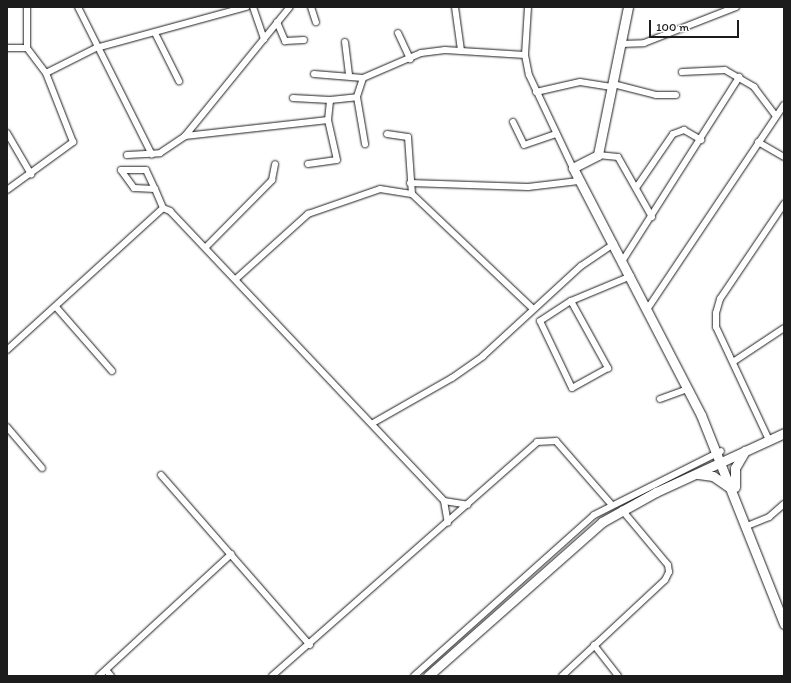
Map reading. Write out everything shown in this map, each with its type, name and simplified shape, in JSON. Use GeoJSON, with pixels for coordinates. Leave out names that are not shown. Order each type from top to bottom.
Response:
{"type":"FeatureCollection","features":[{"type":"Feature","properties":{"kind":"main road"},"geometry":{"type":"LineString","coordinates":[[628,7],[598,155],[573,168],[648,308],[721,456],[784,624]]}},
{"type":"Feature","properties":{"kind":"main road"},"geometry":{"type":"LineString","coordinates":[[428,676],[556,560],[622,510],[696,474],[721,456],[746,450],[784,432]]}},
{"type":"Feature","properties":{"kind":"main road"},"geometry":{"type":"LineString","coordinates":[[733,490],[735,468],[746,450]]}},
{"type":"Feature","properties":{"kind":"main road"},"geometry":{"type":"LineString","coordinates":[[696,474],[713,476],[733,490]]}},
{"type":"Feature","properties":{"kind":"street"},"geometry":{"type":"LineString","coordinates":[[7,190],[73,142],[46,73],[27,48],[27,7]]}},
{"type":"Feature","properties":{"kind":"street"},"geometry":{"type":"LineString","coordinates":[[78,7],[96,48],[152,155]]}},
{"type":"Feature","properties":{"kind":"street"},"geometry":{"type":"LineString","coordinates":[[46,73],[96,48],[246,7]]}},
{"type":"Feature","properties":{"kind":"street"},"geometry":{"type":"LineString","coordinates":[[253,7],[264,39]]}},
{"type":"Feature","properties":{"kind":"street"},"geometry":{"type":"LineString","coordinates":[[127,154],[152,155],[167,150],[185,136],[290,7]]}},
{"type":"Feature","properties":{"kind":"street"},"geometry":{"type":"LineString","coordinates":[[311,7],[316,22]]}},
{"type":"Feature","properties":{"kind":"street"},"geometry":{"type":"LineString","coordinates":[[454,7],[460,50]]}},
{"type":"Feature","properties":{"kind":"street"},"geometry":{"type":"LineString","coordinates":[[528,7],[525,55],[536,92],[573,168]]}},
{"type":"Feature","properties":{"kind":"street"},"geometry":{"type":"LineString","coordinates":[[620,44],[644,43],[736,7]]}},
{"type":"Feature","properties":{"kind":"street"},"geometry":{"type":"LineString","coordinates":[[277,22],[285,41],[304,40]]}},
{"type":"Feature","properties":{"kind":"street"},"geometry":{"type":"LineString","coordinates":[[155,33],[179,81]]}},
{"type":"Feature","properties":{"kind":"street"},"geometry":{"type":"LineString","coordinates":[[398,33],[410,59]]}},
{"type":"Feature","properties":{"kind":"street"},"geometry":{"type":"LineString","coordinates":[[345,42],[349,75]]}},
{"type":"Feature","properties":{"kind":"street"},"geometry":{"type":"LineString","coordinates":[[7,48],[27,48]]}},
{"type":"Feature","properties":{"kind":"street"},"geometry":{"type":"LineString","coordinates":[[314,74],[349,75],[364,78],[421,53],[460,50],[525,55]]}},
{"type":"Feature","properties":{"kind":"street"},"geometry":{"type":"LineString","coordinates":[[682,72],[719,68],[739,77],[754,87],[776,116]]}},
{"type":"Feature","properties":{"kind":"street"},"geometry":{"type":"LineString","coordinates":[[623,260],[701,140],[739,77]]}},
{"type":"Feature","properties":{"kind":"street"},"geometry":{"type":"LineString","coordinates":[[364,78],[357,97],[365,144]]}},
{"type":"Feature","properties":{"kind":"street"},"geometry":{"type":"LineString","coordinates":[[536,92],[580,82],[613,86],[656,95],[676,95]]}},
{"type":"Feature","properties":{"kind":"street"},"geometry":{"type":"LineString","coordinates":[[293,98],[330,100],[357,97]]}},
{"type":"Feature","properties":{"kind":"street"},"geometry":{"type":"LineString","coordinates":[[308,164],[337,160],[328,120],[330,100]]}},
{"type":"Feature","properties":{"kind":"street"},"geometry":{"type":"LineString","coordinates":[[648,308],[784,105]]}},
{"type":"Feature","properties":{"kind":"street"},"geometry":{"type":"LineString","coordinates":[[185,136],[328,120]]}},
{"type":"Feature","properties":{"kind":"street"},"geometry":{"type":"LineString","coordinates":[[513,122],[524,145],[556,134]]}},
{"type":"Feature","properties":{"kind":"street"},"geometry":{"type":"LineString","coordinates":[[636,188],[673,134],[684,130],[701,140]]}},
{"type":"Feature","properties":{"kind":"street"},"geometry":{"type":"LineString","coordinates":[[7,133],[31,174]]}},
{"type":"Feature","properties":{"kind":"street"},"geometry":{"type":"LineString","coordinates":[[387,134],[408,137],[410,183],[412,194]]}},
{"type":"Feature","properties":{"kind":"street"},"geometry":{"type":"LineString","coordinates":[[758,142],[784,157]]}},
{"type":"Feature","properties":{"kind":"street"},"geometry":{"type":"LineString","coordinates":[[598,155],[618,157],[652,217]]}},
{"type":"Feature","properties":{"kind":"street"},"geometry":{"type":"LineString","coordinates":[[207,246],[272,180],[275,164]]}},
{"type":"Feature","properties":{"kind":"street"},"geometry":{"type":"LineString","coordinates":[[155,189],[134,188],[121,170],[146,170],[155,189],[163,208]]}},
{"type":"Feature","properties":{"kind":"street"},"geometry":{"type":"LineString","coordinates":[[410,183],[528,187],[579,181]]}},
{"type":"Feature","properties":{"kind":"street"},"geometry":{"type":"LineString","coordinates":[[237,278],[308,214],[322,206],[380,189],[412,194],[533,309]]}},
{"type":"Feature","properties":{"kind":"street"},"geometry":{"type":"LineString","coordinates":[[769,440],[716,327],[716,313],[720,300],[784,204]]}},
{"type":"Feature","properties":{"kind":"street"},"geometry":{"type":"LineString","coordinates":[[163,208],[170,210],[207,246],[444,501],[448,523]]}},
{"type":"Feature","properties":{"kind":"street"},"geometry":{"type":"LineString","coordinates":[[7,350],[163,208]]}},
{"type":"Feature","properties":{"kind":"street"},"geometry":{"type":"LineString","coordinates":[[373,424],[452,378],[581,266],[614,244]]}},
{"type":"Feature","properties":{"kind":"street"},"geometry":{"type":"LineString","coordinates":[[571,301],[608,368],[572,388],[540,321],[571,301],[631,276]]}},
{"type":"Feature","properties":{"kind":"street"},"geometry":{"type":"LineString","coordinates":[[56,307],[112,371]]}},
{"type":"Feature","properties":{"kind":"street"},"geometry":{"type":"LineString","coordinates":[[733,362],[784,328]]}},
{"type":"Feature","properties":{"kind":"street"},"geometry":{"type":"LineString","coordinates":[[660,398],[688,389]]}},
{"type":"Feature","properties":{"kind":"street"},"geometry":{"type":"LineString","coordinates":[[7,427],[42,468]]}},
{"type":"Feature","properties":{"kind":"street"},"geometry":{"type":"LineString","coordinates":[[272,676],[310,645],[537,442],[546,439],[556,441],[611,504]]}},
{"type":"Feature","properties":{"kind":"street"},"geometry":{"type":"LineString","coordinates":[[414,676],[550,553],[611,504],[721,456]]}},
{"type":"Feature","properties":{"kind":"street"},"geometry":{"type":"LineString","coordinates":[[161,475],[310,645]]}},
{"type":"Feature","properties":{"kind":"street"},"geometry":{"type":"LineString","coordinates":[[444,501],[468,505]]}},
{"type":"Feature","properties":{"kind":"street"},"geometry":{"type":"LineString","coordinates":[[747,526],[769,517],[784,504]]}},
{"type":"Feature","properties":{"kind":"street"},"geometry":{"type":"LineString","coordinates":[[562,676],[666,580],[670,572],[668,565],[622,510]]}},
{"type":"Feature","properties":{"kind":"street"},"geometry":{"type":"LineString","coordinates":[[550,553],[556,560]]}},
{"type":"Feature","properties":{"kind":"street"},"geometry":{"type":"LineString","coordinates":[[99,676],[231,554]]}},
{"type":"Feature","properties":{"kind":"street"},"geometry":{"type":"LineString","coordinates":[[594,645],[618,676]]}},
{"type":"Feature","properties":{"kind":"street"},"geometry":{"type":"LineString","coordinates":[[106,670],[112,676]]}}]}
